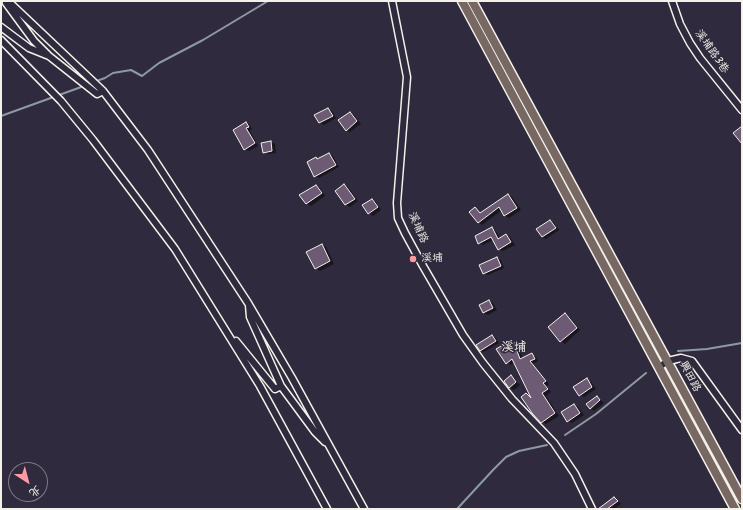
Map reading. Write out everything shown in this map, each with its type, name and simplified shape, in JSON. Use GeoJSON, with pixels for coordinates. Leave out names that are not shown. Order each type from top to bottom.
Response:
{"type":"FeatureCollection","features":[{"type":"Feature","properties":{"kind":"main road"},"geometry":{"type":"LineString","coordinates":[[462,1],[659,367]]}},
{"type":"Feature","properties":{"kind":"main road"},"geometry":{"type":"LineString","coordinates":[[472,1],[668,361]]}},
{"type":"Feature","properties":{"kind":"main road","name":"興田路"},"geometry":{"type":"LineString","coordinates":[[668,361],[742,499]]}},
{"type":"Feature","properties":{"kind":"main road","name":"興田路"},"geometry":{"type":"LineString","coordinates":[[659,367],[735,509]]}},
{"type":"Feature","properties":{"kind":"street"},"geometry":{"type":"LineString","coordinates":[[4,1],[34,41],[49,56],[97,94],[103,91]]}},
{"type":"Feature","properties":{"kind":"street"},"geometry":{"type":"LineString","coordinates":[[8,1],[103,91],[148,150],[248,303],[292,378],[364,509]]}},
{"type":"Feature","properties":{"kind":"street","name":"溪埔路"},"geometry":{"type":"LineString","coordinates":[[392,1],[407,77],[397,203],[398,218],[420,260],[467,340],[483,363],[512,399],[554,443],[575,474],[592,509]]}},
{"type":"Feature","properties":{"kind":"street","name":"溪埔路3巷"},"geometry":{"type":"LineString","coordinates":[[672,1],[680,24],[700,58],[742,110]]}},
{"type":"Feature","properties":{"kind":"street"},"geometry":{"type":"LineString","coordinates":[[1,27],[29,48],[49,56]]}},
{"type":"Feature","properties":{"kind":"street"},"geometry":{"type":"LineString","coordinates":[[1,40],[61,101],[93,140],[175,249],[260,386],[327,509]]}},
{"type":"Feature","properties":{"kind":"street"},"geometry":{"type":"LineString","coordinates":[[248,303],[250,318],[281,386],[315,432],[329,446]]}},
{"type":"Feature","properties":{"kind":"street"},"geometry":{"type":"LineString","coordinates":[[226,330],[275,389],[281,386]]}},
{"type":"Feature","properties":{"kind":"street","name":"興田路"},"geometry":{"type":"LineString","coordinates":[[668,361],[681,358],[692,362],[742,430]]}},
{"type":"Feature","properties":{"kind":"street"},"geometry":{"type":"LineString","coordinates":[[659,367],[668,361]]}},
{"type":"Feature","properties":{"kind":"building"},"geometry":{"type":"Polygon","coordinates":[[[328,108],[333,116],[319,123],[314,115],[328,108]]]}},
{"type":"Feature","properties":{"kind":"building"},"geometry":{"type":"Polygon","coordinates":[[[350,112],[357,121],[346,131],[338,120],[350,112]]]}},
{"type":"Feature","properties":{"kind":"building"},"geometry":{"type":"Polygon","coordinates":[[[246,122],[249,127],[246,128],[255,143],[244,150],[233,130],[246,122]]]}},
{"type":"Feature","properties":{"kind":"building"},"geometry":{"type":"Polygon","coordinates":[[[742,126],[742,144],[733,133],[742,126]]]}},
{"type":"Feature","properties":{"kind":"building"},"geometry":{"type":"Polygon","coordinates":[[[271,141],[272,151],[263,153],[261,143],[271,141]]]}},
{"type":"Feature","properties":{"kind":"building"},"geometry":{"type":"Polygon","coordinates":[[[329,153],[336,165],[314,177],[307,162],[316,157],[317,159],[329,153]]]}},
{"type":"Feature","properties":{"kind":"building"},"geometry":{"type":"Polygon","coordinates":[[[344,184],[355,199],[345,205],[335,191],[344,184]]]}},
{"type":"Feature","properties":{"kind":"building"},"geometry":{"type":"Polygon","coordinates":[[[316,185],[322,193],[306,204],[299,195],[316,185]]]}},
{"type":"Feature","properties":{"kind":"building"},"geometry":{"type":"Polygon","coordinates":[[[508,194],[517,208],[504,216],[499,207],[478,223],[469,212],[475,207],[480,213],[508,194]]]}},
{"type":"Feature","properties":{"kind":"building"},"geometry":{"type":"Polygon","coordinates":[[[372,199],[378,207],[368,214],[362,205],[372,199]]]}},
{"type":"Feature","properties":{"kind":"building"},"geometry":{"type":"Polygon","coordinates":[[[550,220],[556,228],[542,237],[536,229],[550,220]]]}},
{"type":"Feature","properties":{"kind":"building"},"geometry":{"type":"Polygon","coordinates":[[[492,227],[498,239],[506,234],[511,242],[498,250],[491,237],[478,244],[475,236],[492,227]]]}},
{"type":"Feature","properties":{"kind":"building"},"geometry":{"type":"Polygon","coordinates":[[[322,244],[330,261],[315,269],[306,252],[322,244]]]}},
{"type":"Feature","properties":{"kind":"building"},"geometry":{"type":"Polygon","coordinates":[[[497,257],[501,266],[483,274],[479,265],[497,257]]]}},
{"type":"Feature","properties":{"kind":"building"},"geometry":{"type":"Polygon","coordinates":[[[489,300],[493,308],[483,313],[479,305],[489,300]]]}},
{"type":"Feature","properties":{"kind":"building"},"geometry":{"type":"Polygon","coordinates":[[[565,313],[577,328],[560,342],[548,327],[565,313]]]}},
{"type":"Feature","properties":{"kind":"building"},"geometry":{"type":"Polygon","coordinates":[[[492,335],[496,341],[480,351],[476,345],[492,335]]]}},
{"type":"Feature","properties":{"kind":"building"},"geometry":{"type":"Polygon","coordinates":[[[514,343],[520,359],[532,353],[535,359],[530,361],[546,381],[543,383],[548,389],[542,393],[555,413],[541,423],[521,397],[526,393],[531,398],[512,359],[506,364],[496,349],[503,345],[504,347],[514,343]]]}},
{"type":"Feature","properties":{"kind":"building"},"geometry":{"type":"Polygon","coordinates":[[[511,375],[516,382],[509,388],[504,381],[511,375]]]}},
{"type":"Feature","properties":{"kind":"building"},"geometry":{"type":"Polygon","coordinates":[[[587,378],[592,387],[579,396],[573,387],[587,378]]]}},
{"type":"Feature","properties":{"kind":"building"},"geometry":{"type":"Polygon","coordinates":[[[597,396],[600,400],[590,409],[586,404],[597,396]]]}},
{"type":"Feature","properties":{"kind":"building"},"geometry":{"type":"Polygon","coordinates":[[[574,404],[580,413],[567,422],[561,412],[574,404]]]}},
{"type":"Feature","properties":{"kind":"building"},"geometry":{"type":"Polygon","coordinates":[[[614,497],[618,501],[607,509],[598,509],[614,497]]]}},
{"type":"Feature","properties":{"kind":"waterway"},"geometry":{"type":"LineString","coordinates":[[88,84],[105,78],[113,73],[131,70],[142,76],[159,63],[203,40],[268,1]]}},
{"type":"Feature","properties":{"kind":"waterway"},"geometry":{"type":"LineString","coordinates":[[1,116],[84,86]]}},
{"type":"Feature","properties":{"kind":"waterway"},"geometry":{"type":"LineString","coordinates":[[678,351],[707,349],[742,343]]}},
{"type":"Feature","properties":{"kind":"waterway"},"geometry":{"type":"LineString","coordinates":[[565,435],[596,414],[646,373]]}},
{"type":"Feature","properties":{"kind":"waterway"},"geometry":{"type":"LineString","coordinates":[[457,509],[506,457],[519,451],[547,445]]}},
{"type":"Feature","properties":{"kind":"place","name":"溪埔"},"geometry":{"type":"Point","coordinates":[413,259]}},
{"type":"Feature","properties":{"kind":"district","name":"溪埔"},"geometry":{"type":"Point","coordinates":[514,349]}}]}
